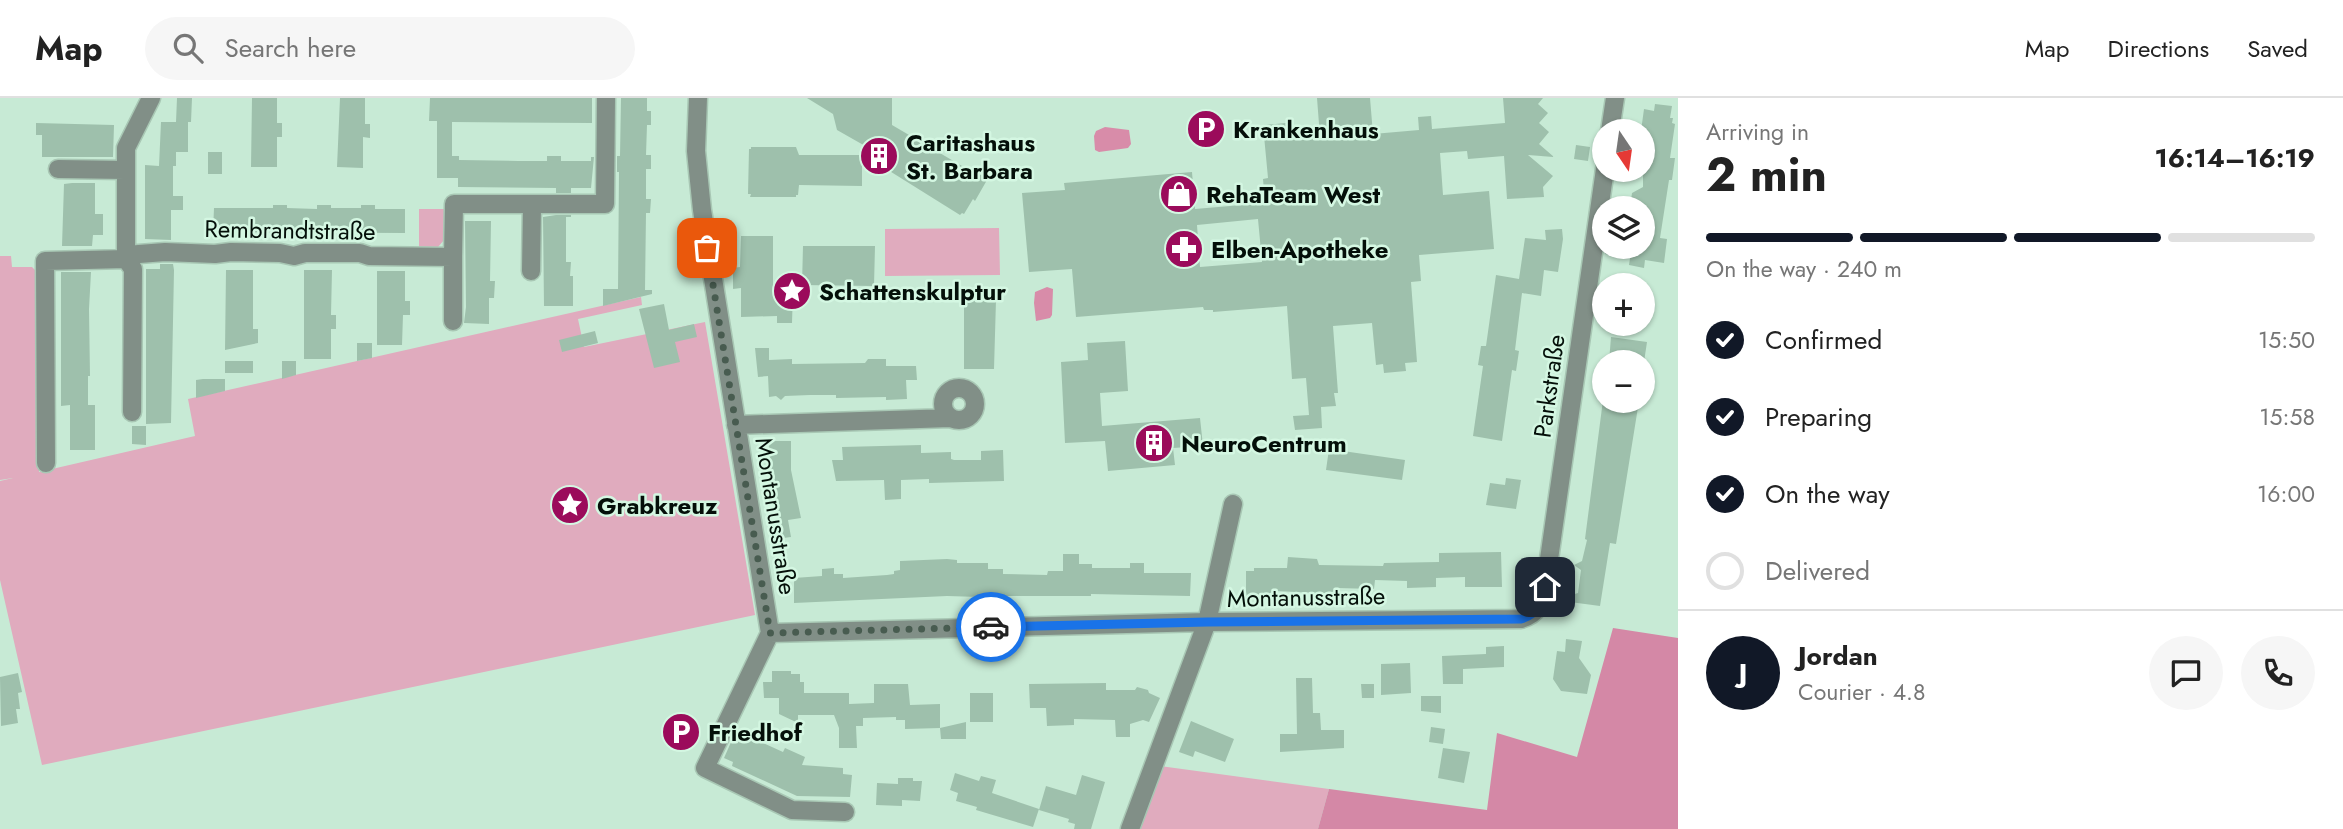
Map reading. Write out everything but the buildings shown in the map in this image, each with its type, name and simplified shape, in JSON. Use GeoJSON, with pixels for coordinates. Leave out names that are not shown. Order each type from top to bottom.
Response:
{"type":"FeatureCollection","features":[{"type":"Feature","properties":{"kind":"street"},"geometry":{"type":"LineString","coordinates":[[132,412],[133,269],[126,257],[126,148],[151,98]]}},
{"type":"Feature","properties":{"kind":"street"},"geometry":{"type":"LineString","coordinates":[[453,321],[454,204],[605,204],[606,98]]}},
{"type":"Feature","properties":{"kind":"street","name":"Montanusstraße"},"geometry":{"type":"LineString","coordinates":[[698,98],[696,151],[699,190],[770,633],[1207,622],[1521,619],[1532,615],[1539,608]]}},
{"type":"Feature","properties":{"kind":"street"},"geometry":{"type":"LineString","coordinates":[[1612,119],[1615,98]]}},
{"type":"Feature","properties":{"kind":"street"},"geometry":{"type":"LineString","coordinates":[[58,169],[125,170]]}},
{"type":"Feature","properties":{"kind":"street","name":"Parkstraße"},"geometry":{"type":"LineString","coordinates":[[1539,608],[1545,587],[1603,182]]}},
{"type":"Feature","properties":{"kind":"street"},"geometry":{"type":"LineString","coordinates":[[531,271],[532,205]]}},
{"type":"Feature","properties":{"kind":"street","name":"Rembrandtstraße"},"geometry":{"type":"LineString","coordinates":[[46,463],[45,261],[165,252],[280,253],[294,256],[305,253],[360,253],[369,256],[453,257]]}},
{"type":"Feature","properties":{"kind":"street"},"geometry":{"type":"LineString","coordinates":[[736,425],[950,418]]}},
{"type":"Feature","properties":{"kind":"street"},"geometry":{"type":"LineString","coordinates":[[1130,829],[1207,622],[1233,504]]}},
{"type":"Feature","properties":{"kind":"street"},"geometry":{"type":"LineString","coordinates":[[770,633],[705,768],[792,810],[845,812]]}},
{"type":"Feature","properties":{"kind":"shaded area"},"geometry":{"type":"Polygon","coordinates":[[[1105,127],[1129,130],[1131,144],[1128,148],[1099,152],[1095,150],[1096,131],[1105,127]]]}},
{"type":"Feature","properties":{"kind":"shaded area"},"geometry":{"type":"Polygon","coordinates":[[[419,209],[445,209],[444,240],[438,247],[419,248],[419,209]]]}},
{"type":"Feature","properties":{"kind":"shaded area"},"geometry":{"type":"Polygon","coordinates":[[[999,228],[1000,275],[885,276],[885,229],[999,228]]]}},
{"type":"Feature","properties":{"kind":"shaded area"},"geometry":{"type":"Polygon","coordinates":[[[0,256],[11,256],[12,267],[32,267],[37,272],[39,472],[195,436],[188,399],[641,297],[642,305],[578,319],[584,347],[705,322],[755,615],[42,765],[0,580],[0,481],[13,478],[0,480],[0,256]]]}},
{"type":"Feature","properties":{"kind":"shaded area"},"geometry":{"type":"Polygon","coordinates":[[[1047,287],[1053,289],[1052,315],[1050,318],[1036,321],[1035,292],[1047,287]]]}},
{"type":"Feature","properties":{"kind":"shaded area"},"geometry":{"type":"Polygon","coordinates":[[[1613,628],[1678,638],[1678,829],[1318,829],[1329,789],[1487,810],[1497,733],[1577,757],[1613,628]]]}},
{"type":"Feature","properties":{"kind":"shaded area"},"geometry":{"type":"Polygon","coordinates":[[[1160,766],[1329,789],[1318,829],[1136,829],[1160,766]]]}},
{"type":"Feature","properties":{"kind":"way so far"},"geometry":{"type":"LineString","coordinates":[[707,248],[770,633],[991,627]]}},
{"type":"Feature","properties":{"kind":"place","name":"Krankenhaus"},"geometry":{"type":"Point","coordinates":[1206,129]}},
{"type":"Feature","properties":{"kind":"place","name":"Caritashaus St. Barbara"},"geometry":{"type":"Point","coordinates":[879,156]}},
{"type":"Feature","properties":{"kind":"place","name":"RehaTeam West"},"geometry":{"type":"Point","coordinates":[1179,194]}},
{"type":"Feature","properties":{"kind":"place","name":"Elben-Apotheke"},"geometry":{"type":"Point","coordinates":[1184,249]}},
{"type":"Feature","properties":{"kind":"place","name":"Schattenskulptur"},"geometry":{"type":"Point","coordinates":[792,291]}},
{"type":"Feature","properties":{"kind":"place","name":"NeuroCentrum"},"geometry":{"type":"Point","coordinates":[1154,443]}},
{"type":"Feature","properties":{"kind":"place","name":"Grabkreuz"},"geometry":{"type":"Point","coordinates":[570,505]}},
{"type":"Feature","properties":{"kind":"place","name":"Friedhof"},"geometry":{"type":"Point","coordinates":[681,732]}},
{"type":"Feature","properties":{"kind":"route"},"geometry":{"type":"LineString","coordinates":[[991,627],[1521,619],[1532,615],[1539,608],[1545,587]]}}]}
